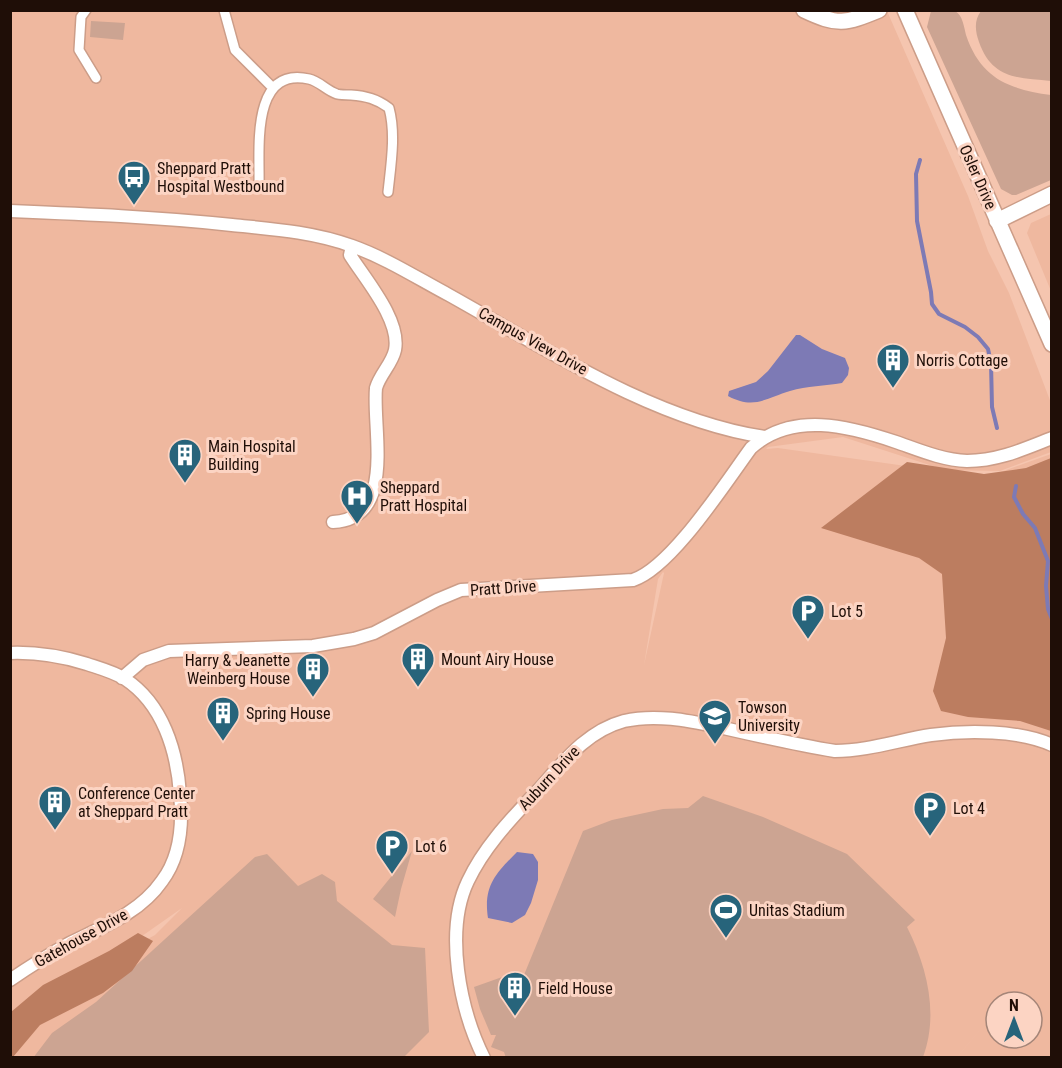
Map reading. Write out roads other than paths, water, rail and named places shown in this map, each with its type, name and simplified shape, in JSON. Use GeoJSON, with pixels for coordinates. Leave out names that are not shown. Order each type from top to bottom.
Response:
{"type":"FeatureCollection","features":[{"type":"Feature","properties":{"kind":"street"},"geometry":{"type":"LineString","coordinates":[[86,10],[81,17],[79,50],[96,78]]}},
{"type":"Feature","properties":{"kind":"street"},"geometry":{"type":"LineString","coordinates":[[224,10],[235,51],[272,87]]}},
{"type":"Feature","properties":{"kind":"street"},"geometry":{"type":"LineString","coordinates":[[804,10],[828,21],[843,22],[859,19],[879,10]]}},
{"type":"Feature","properties":{"kind":"street","name":"Osler Drive"},"geometry":{"type":"LineString","coordinates":[[905,10],[1052,344]]}},
{"type":"Feature","properties":{"kind":"street"},"geometry":{"type":"LineString","coordinates":[[259,185],[261,123],[264,106],[272,87],[288,80],[309,79],[338,94],[366,96],[378,100],[389,108],[393,136],[388,192]]}},
{"type":"Feature","properties":{"kind":"street"},"geometry":{"type":"LineString","coordinates":[[997,221],[1052,194]]}},
{"type":"Feature","properties":{"kind":"street","name":"Campus View Drive"},"geometry":{"type":"LineString","coordinates":[[10,211],[116,216],[251,227],[321,237],[352,246],[409,273],[579,367],[660,406],[718,428],[765,437],[797,426],[824,425],[877,436],[939,456],[968,461],[1005,456],[1052,438]]}},
{"type":"Feature","properties":{"kind":"street"},"geometry":{"type":"LineString","coordinates":[[333,522],[350,519],[357,515],[364,510],[372,495],[377,464],[376,388],[392,357],[395,344],[391,322],[386,312],[350,255],[352,246]]}},
{"type":"Feature","properties":{"kind":"street","name":"Pratt Drive"},"geometry":{"type":"LineString","coordinates":[[122,678],[143,660],[169,651],[313,646],[354,639],[374,633],[461,590],[633,580],[643,577],[673,552],[751,448],[765,437]]}},
{"type":"Feature","properties":{"kind":"street","name":"Gatehouse Drive"},"geometry":{"type":"LineString","coordinates":[[10,653],[59,656],[122,678],[137,688],[163,723],[172,748],[179,780],[182,813],[180,837],[174,859],[163,881],[144,901],[49,954],[10,980]]}},
{"type":"Feature","properties":{"kind":"street","name":"Auburn Drive"},"geometry":{"type":"LineString","coordinates":[[484,1058],[471,1029],[458,963],[459,915],[467,884],[495,837],[573,751],[589,738],[624,721],[661,717],[835,751],[852,751],[933,735],[972,732],[1027,738],[1052,745]]}},
{"type":"Feature","properties":{"kind":"waterway"},"geometry":{"type":"LineString","coordinates":[[920,160],[916,174],[917,221],[932,304],[939,314],[965,327],[988,349],[991,363],[992,407],[997,428]]}},
{"type":"Feature","properties":{"kind":"waterway"},"geometry":{"type":"LineString","coordinates":[[1016,486],[1014,497],[1023,514],[1035,528],[1048,561],[1046,586],[1048,609],[1052,619]]}},
{"type":"Feature","properties":{"kind":"place","name":"Sheppard Pratt Hospital Westbound"},"geometry":{"type":"Point","coordinates":[134,206]}},
{"type":"Feature","properties":{"kind":"place","name":"Norris Cottage"},"geometry":{"type":"Point","coordinates":[893,389]}},
{"type":"Feature","properties":{"kind":"place","name":"Main Hospital Building"},"geometry":{"type":"Point","coordinates":[185,484]}},
{"type":"Feature","properties":{"kind":"place","name":"Sheppard Pratt Hospital"},"geometry":{"type":"Point","coordinates":[357,525]}},
{"type":"Feature","properties":{"kind":"place","name":"Lot 5"},"geometry":{"type":"Point","coordinates":[808,640]}},
{"type":"Feature","properties":{"kind":"place","name":"Mount Airy House"},"geometry":{"type":"Point","coordinates":[418,688]}},
{"type":"Feature","properties":{"kind":"place","name":"Harry & Jeanette Weinberg House"},"geometry":{"type":"Point","coordinates":[313,698]}},
{"type":"Feature","properties":{"kind":"place","name":"Spring House"},"geometry":{"type":"Point","coordinates":[223,742]}},
{"type":"Feature","properties":{"kind":"place","name":"Towson University"},"geometry":{"type":"Point","coordinates":[715,745]}},
{"type":"Feature","properties":{"kind":"place","name":"Conference Center at Sheppard Pratt"},"geometry":{"type":"Point","coordinates":[55,831]}},
{"type":"Feature","properties":{"kind":"place","name":"Lot 4"},"geometry":{"type":"Point","coordinates":[930,837]}},
{"type":"Feature","properties":{"kind":"place","name":"Lot 6"},"geometry":{"type":"Point","coordinates":[392,875]}},
{"type":"Feature","properties":{"kind":"place","name":"Unitas Stadium"},"geometry":{"type":"Point","coordinates":[726,939]}},
{"type":"Feature","properties":{"kind":"place","name":"Field House"},"geometry":{"type":"Point","coordinates":[515,1017]}}]}
